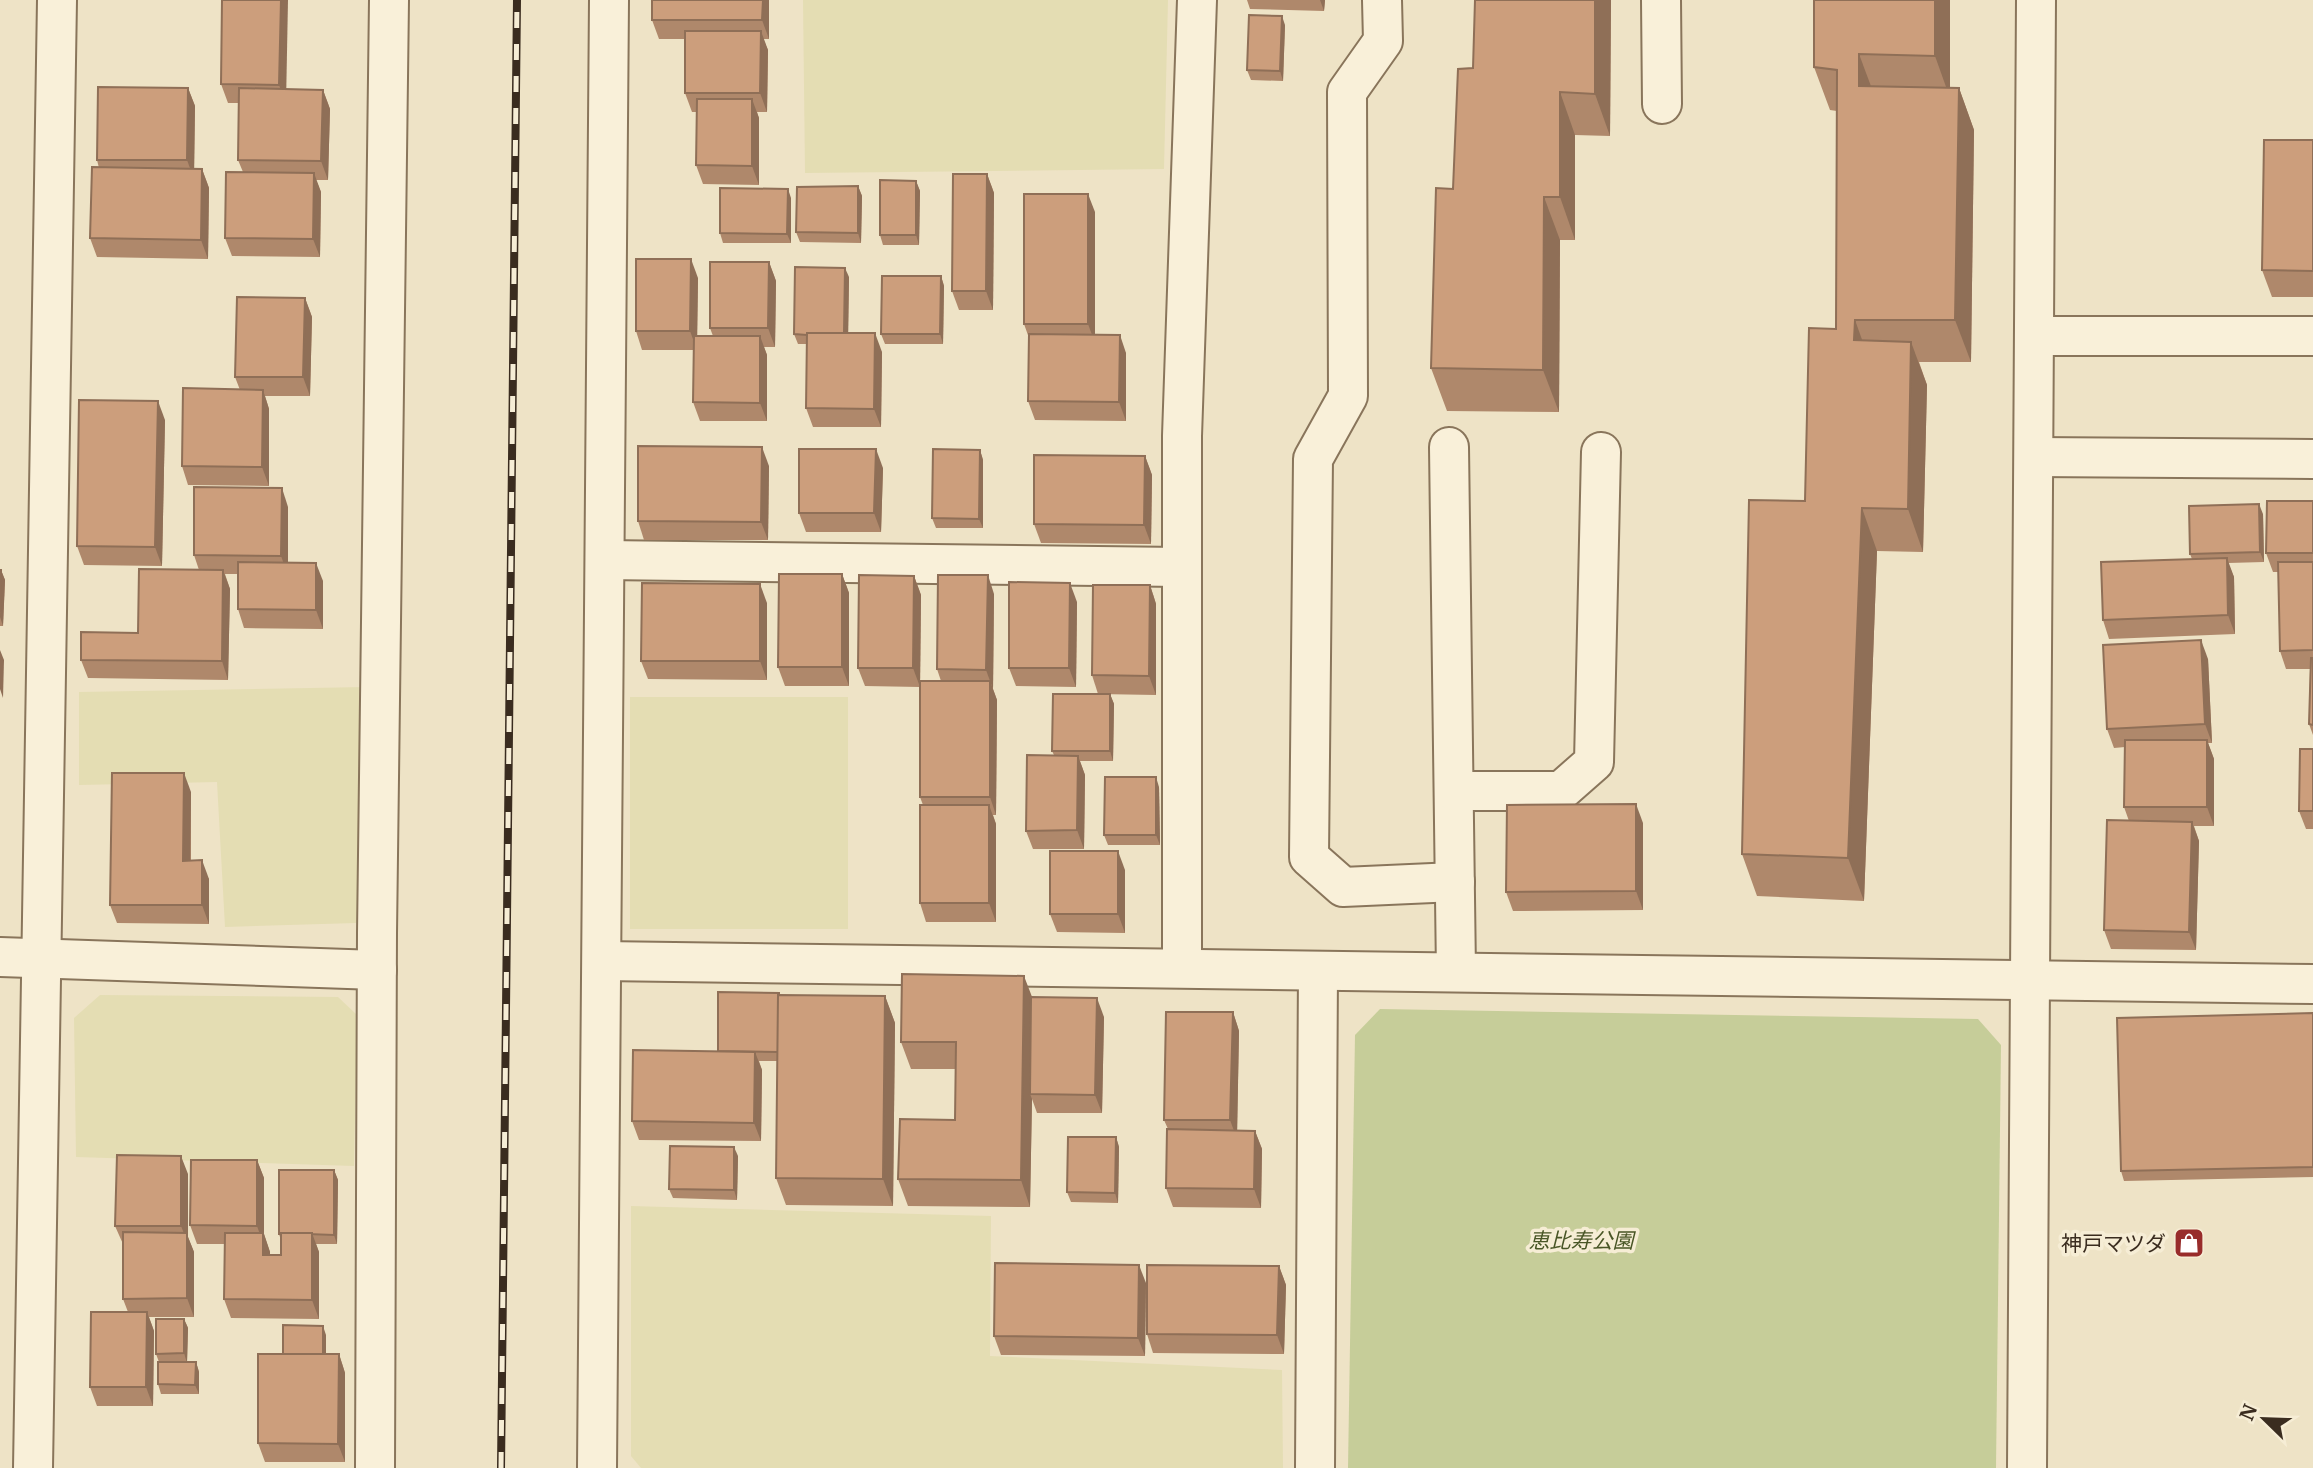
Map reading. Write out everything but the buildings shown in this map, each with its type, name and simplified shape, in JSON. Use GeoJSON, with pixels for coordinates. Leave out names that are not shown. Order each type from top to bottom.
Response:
{"type":"FeatureCollection","features":[{"type":"Feature","properties":{"kind":"street"},"geometry":{"type":"LineString","coordinates":[[33,1468],[44,957],[57,0]]}},
{"type":"Feature","properties":{"kind":"street"},"geometry":{"type":"LineString","coordinates":[[375,1468],[377,970],[389,0]]}},
{"type":"Feature","properties":{"kind":"street"},"geometry":{"type":"LineString","coordinates":[[597,1468],[610,0]]}},
{"type":"Feature","properties":{"kind":"street"},"geometry":{"type":"LineString","coordinates":[[1182,968],[1180,567],[1197,0]]}},
{"type":"Feature","properties":{"kind":"street"},"geometry":{"type":"LineString","coordinates":[[1382,0],[1383,41],[1347,92],[1348,396],[1313,459],[1309,857],[1343,887],[1455,882]]}},
{"type":"Feature","properties":{"kind":"street"},"geometry":{"type":"LineString","coordinates":[[1661,0],[1662,104]]}},
{"type":"Feature","properties":{"kind":"street"},"geometry":{"type":"LineString","coordinates":[[2027,1468],[2036,0]]}},
{"type":"Feature","properties":{"kind":"street"},"geometry":{"type":"LineString","coordinates":[[2035,336],[2313,336]]}},
{"type":"Feature","properties":{"kind":"street"},"geometry":{"type":"LineString","coordinates":[[1449,447],[1456,972]]}},
{"type":"Feature","properties":{"kind":"street"},"geometry":{"type":"LineString","coordinates":[[1454,791],[1561,791],[1594,762],[1601,452]]}},
{"type":"Feature","properties":{"kind":"street"},"geometry":{"type":"LineString","coordinates":[[2034,457],[2313,458]]}},
{"type":"Feature","properties":{"kind":"street"},"geometry":{"type":"LineString","coordinates":[[605,560],[1180,567]]}},
{"type":"Feature","properties":{"kind":"street"},"geometry":{"type":"LineString","coordinates":[[0,957],[377,970]]}},
{"type":"Feature","properties":{"kind":"street"},"geometry":{"type":"LineString","coordinates":[[602,961],[2313,984]]}},
{"type":"Feature","properties":{"kind":"street"},"geometry":{"type":"LineString","coordinates":[[1315,1468],[1318,971]]}},
{"type":"Feature","properties":{"kind":"shaded area"},"geometry":{"type":"Polygon","coordinates":[[[803,0],[1168,0],[1164,169],[805,173],[803,0]]]}},
{"type":"Feature","properties":{"kind":"shaded area"},"geometry":{"type":"Polygon","coordinates":[[[366,687],[367,897],[356,923],[225,927],[217,782],[79,785],[79,692],[366,687]]]}},
{"type":"Feature","properties":{"kind":"shaded area"},"geometry":{"type":"Polygon","coordinates":[[[630,697],[848,697],[848,929],[630,929],[630,697]]]}},
{"type":"Feature","properties":{"kind":"shaded area"},"geometry":{"type":"Polygon","coordinates":[[[100,995],[338,997],[357,1015],[354,1166],[76,1157],[74,1018],[100,995]]]}},
{"type":"Feature","properties":{"kind":"shaded area"},"geometry":{"type":"Polygon","coordinates":[[[631,1206],[991,1216],[990,1356],[1282,1370],[1283,1468],[641,1468],[631,1456],[631,1206]]]}},
{"type":"Feature","properties":{"kind":"green space","name":"恵比寿公園"},"geometry":{"type":"Polygon","coordinates":[[[1380,1009],[1978,1019],[2001,1045],[1996,1468],[1348,1468],[1355,1035],[1380,1009]]]}},
{"type":"Feature","properties":{"kind":"railway"},"geometry":{"type":"LineString","coordinates":[[501,1468],[517,0]]}},
{"type":"Feature","properties":{"kind":"place","name":"神戸マツダ"},"geometry":{"type":"Point","coordinates":[2189,1243]}}]}
